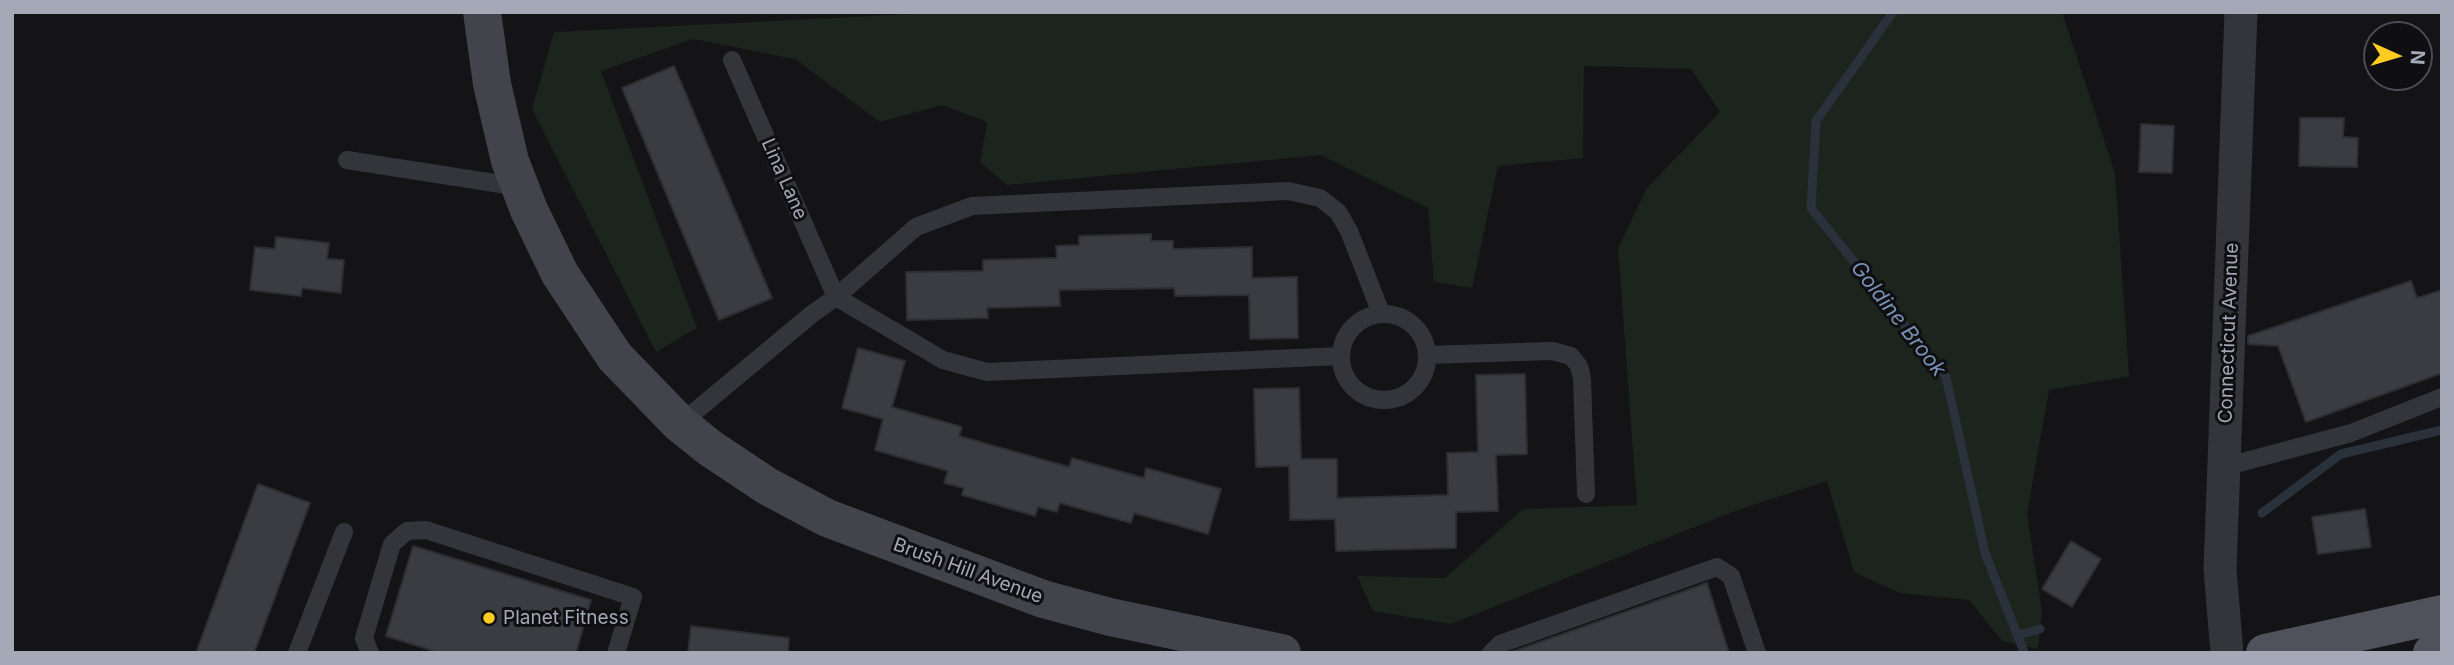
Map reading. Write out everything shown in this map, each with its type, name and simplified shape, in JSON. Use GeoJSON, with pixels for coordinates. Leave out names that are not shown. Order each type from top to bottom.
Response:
{"type":"FeatureCollection","features":[{"type":"Feature","properties":{"kind":"main road"},"geometry":{"type":"LineString","coordinates":[[2265,653],[2442,614]]}},
{"type":"Feature","properties":{"kind":"main road"},"geometry":{"type":"LineString","coordinates":[[2432,653],[2442,651]]}},
{"type":"Feature","properties":{"kind":"street","name":"Brush Hill Avenue"},"geometry":{"type":"LineString","coordinates":[[482,12],[499,123],[520,187],[560,274],[597,334],[636,380],[681,424],[767,486],[868,535],[1077,608],[1282,653]]}},
{"type":"Feature","properties":{"kind":"street","name":"Connecticut Avenue"},"geometry":{"type":"LineString","coordinates":[[2227,653],[2220,569],[2241,12]]}},
{"type":"Feature","properties":{"kind":"lane","name":"Lina Lane"},"geometry":{"type":"LineString","coordinates":[[732,60],[836,297]]}},
{"type":"Feature","properties":{"kind":"lane"},"geometry":{"type":"LineString","coordinates":[[347,160],[520,187]]}},
{"type":"Feature","properties":{"kind":"lane"},"geometry":{"type":"LineString","coordinates":[[681,424],[811,314],[836,297],[916,227],[972,206],[1288,191],[1320,198],[1338,212],[1349,231],[1381,313]]}},
{"type":"Feature","properties":{"kind":"lane"},"geometry":{"type":"LineString","coordinates":[[836,297],[943,360],[987,372],[1340,356]]}},
{"type":"Feature","properties":{"kind":"lane"},"geometry":{"type":"LineString","coordinates":[[1381,313],[1395,314],[1415,326],[1422,335],[1428,355],[1423,376],[1416,387],[1405,396],[1381,401],[1356,390],[1342,369],[1340,356],[1343,342],[1357,323],[1381,313]]}},
{"type":"Feature","properties":{"kind":"lane"},"geometry":{"type":"LineString","coordinates":[[1428,355],[1552,351],[1571,356],[1579,366],[1582,379],[1586,494]]}},
{"type":"Feature","properties":{"kind":"lane"},"geometry":{"type":"LineString","coordinates":[[2224,467],[2351,433],[2442,397]]}},
{"type":"Feature","properties":{"kind":"lane"},"geometry":{"type":"LineString","coordinates":[[370,653],[365,638],[392,544],[407,531],[426,530],[633,597],[616,653]]}},
{"type":"Feature","properties":{"kind":"lane"},"geometry":{"type":"LineString","coordinates":[[297,653],[344,532]]}},
{"type":"Feature","properties":{"kind":"lane"},"geometry":{"type":"LineString","coordinates":[[1491,653],[1500,644],[1717,567],[1731,576],[1757,653]]}},
{"type":"Feature","properties":{"kind":"shaded area"},"geometry":{"type":"Polygon","coordinates":[[[950,12],[2062,12],[2115,173],[2129,376],[2049,390],[2027,514],[2042,612],[2038,649],[2002,641],[1969,600],[1900,593],[1854,572],[1827,481],[1735,511],[1451,624],[1373,611],[1357,576],[1445,578],[1523,509],[1637,505],[1618,248],[1647,188],[1720,112],[1691,69],[1584,66],[1583,158],[1498,166],[1472,288],[1434,282],[1428,208],[1321,155],[1007,185],[980,162],[987,122],[942,105],[880,122],[795,59],[693,39],[601,71],[697,328],[656,352],[532,109],[554,32],[950,12]]]}},
{"type":"Feature","properties":{"kind":"building"},"geometry":{"type":"Polygon","coordinates":[[[674,66],[772,298],[719,320],[622,88],[674,66]]]}},
{"type":"Feature","properties":{"kind":"building"},"geometry":{"type":"Polygon","coordinates":[[[2300,118],[2344,118],[2343,137],[2358,138],[2357,167],[2299,166],[2300,118]]]}},
{"type":"Feature","properties":{"kind":"building"},"geometry":{"type":"Polygon","coordinates":[[[2141,124],[2174,126],[2172,173],[2139,172],[2141,124]]]}},
{"type":"Feature","properties":{"kind":"building"},"geometry":{"type":"Polygon","coordinates":[[[1151,234],[1151,241],[1173,241],[1173,249],[1252,247],[1252,278],[1297,277],[1298,338],[1250,339],[1249,295],[1175,296],[1174,288],[1059,290],[1060,306],[987,308],[988,318],[907,320],[906,272],[983,271],[983,260],[1057,258],[1056,246],[1079,245],[1079,236],[1151,234]]]}},
{"type":"Feature","properties":{"kind":"building"},"geometry":{"type":"Polygon","coordinates":[[[276,237],[329,243],[327,259],[344,260],[341,293],[302,288],[301,296],[250,290],[255,247],[275,249],[276,237]]]}},
{"type":"Feature","properties":{"kind":"building"},"geometry":{"type":"Polygon","coordinates":[[[2411,281],[2417,298],[2442,290],[2442,373],[2306,422],[2278,346],[2248,344],[2248,336],[2411,281]]]}},
{"type":"Feature","properties":{"kind":"building"},"geometry":{"type":"Polygon","coordinates":[[[858,348],[905,361],[892,407],[962,427],[959,436],[1069,467],[1072,458],[1144,478],[1146,468],[1221,489],[1208,534],[1134,513],[1131,523],[1060,503],[1057,512],[1038,507],[1035,516],[962,495],[964,488],[944,483],[948,471],[875,450],[883,419],[842,408],[858,348]]]}},
{"type":"Feature","properties":{"kind":"building"},"geometry":{"type":"Polygon","coordinates":[[[1525,374],[1527,454],[1496,455],[1498,511],[1456,512],[1456,548],[1336,551],[1335,519],[1290,520],[1289,466],[1256,467],[1254,389],[1299,388],[1301,459],[1337,459],[1337,498],[1448,495],[1447,453],[1478,452],[1476,375],[1525,374]]]}},
{"type":"Feature","properties":{"kind":"building"},"geometry":{"type":"Polygon","coordinates":[[[258,484],[310,503],[254,653],[196,653],[258,484]]]}},
{"type":"Feature","properties":{"kind":"building"},"geometry":{"type":"Polygon","coordinates":[[[2365,509],[2371,547],[2318,554],[2312,517],[2365,509]]]}},
{"type":"Feature","properties":{"kind":"building"},"geometry":{"type":"Polygon","coordinates":[[[2071,541],[2101,559],[2072,607],[2042,589],[2071,541]]]}},
{"type":"Feature","properties":{"kind":"building"},"geometry":{"type":"Polygon","coordinates":[[[413,546],[591,600],[576,653],[440,653],[386,636],[413,546]]]}},
{"type":"Feature","properties":{"kind":"building"},"geometry":{"type":"Polygon","coordinates":[[[1707,583],[1729,653],[1509,653],[1707,583]]]}},
{"type":"Feature","properties":{"kind":"building"},"geometry":{"type":"Polygon","coordinates":[[[691,626],[789,638],[788,653],[688,653],[691,626]]]}},
{"type":"Feature","properties":{"kind":"waterway","name":"Goldine Brook"},"geometry":{"type":"LineString","coordinates":[[1893,12],[1816,121],[1811,208],[1946,377],[1985,553],[2024,652]]}},
{"type":"Feature","properties":{"kind":"waterway"},"geometry":{"type":"LineString","coordinates":[[2262,513],[2341,454],[2442,430]]}},
{"type":"Feature","properties":{"kind":"waterway"},"geometry":{"type":"LineString","coordinates":[[2018,635],[2040,629]]}},
{"type":"Feature","properties":{"kind":"place","name":"Planet Fitness"},"geometry":{"type":"Point","coordinates":[489,618]}}]}
